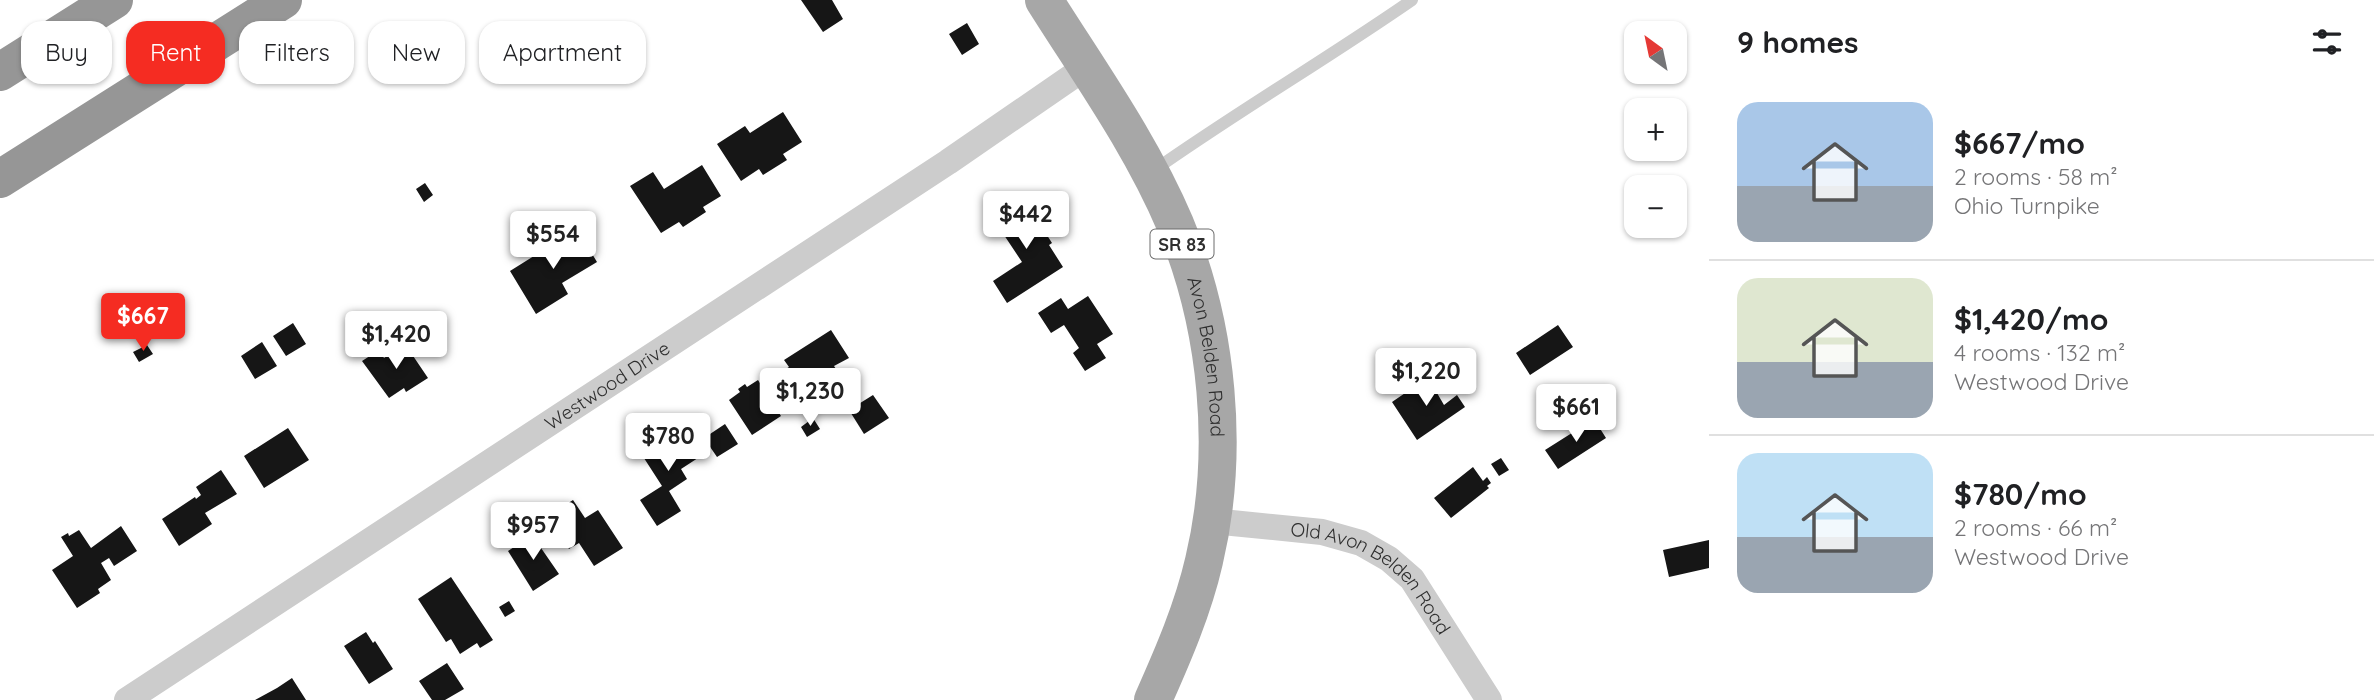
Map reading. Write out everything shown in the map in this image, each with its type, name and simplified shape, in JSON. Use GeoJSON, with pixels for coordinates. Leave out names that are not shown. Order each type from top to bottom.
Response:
{"type":"FeatureCollection","features":[{"type":"Feature","properties":{"kind":"highway"},"geometry":{"type":"LineString","coordinates":[[0,72],[114,0]]}},
{"type":"Feature","properties":{"kind":"highway"},"geometry":{"type":"LineString","coordinates":[[0,178],[283,0]]}},
{"type":"Feature","properties":{"kind":"main road","name":"Avon Belden Road"},"geometry":{"type":"LineString","coordinates":[[1044,0],[1150,173],[1175,225],[1198,295],[1212,365],[1217,429],[1217,468],[1212,521],[1204,562],[1193,597],[1153,700]]}},
{"type":"Feature","properties":{"kind":"street","name":"Westwood Drive"},"geometry":{"type":"LineString","coordinates":[[127,700],[948,162],[1086,67]]}},
{"type":"Feature","properties":{"kind":"street","name":"Old Avon Belden Road"},"geometry":{"type":"LineString","coordinates":[[1212,521],[1322,531],[1361,542],[1389,559],[1412,579],[1489,700]]}},
{"type":"Feature","properties":{"kind":"lane"},"geometry":{"type":"LineString","coordinates":[[1150,173],[1412,0]]}},
{"type":"Feature","properties":{"kind":"building"},"geometry":{"type":"Polygon","coordinates":[[[801,0],[832,0],[843,19],[823,32],[801,0]]]}},
{"type":"Feature","properties":{"kind":"building"},"geometry":{"type":"Polygon","coordinates":[[[967,23],[979,44],[962,55],[949,34],[967,23]]]}},
{"type":"Feature","properties":{"kind":"building"},"geometry":{"type":"Polygon","coordinates":[[[783,112],[802,142],[783,154],[787,160],[763,175],[759,169],[741,181],[717,144],[745,126],[750,133],[783,112]]]}},
{"type":"Feature","properties":{"kind":"building"},"geometry":{"type":"Polygon","coordinates":[[[702,165],[721,196],[703,207],[706,212],[683,227],[679,222],[661,233],[630,186],[653,172],[664,189],[702,165]]]}},
{"type":"Feature","properties":{"kind":"building"},"geometry":{"type":"Polygon","coordinates":[[[425,183],[433,195],[424,202],[416,189],[425,183]]]}},
{"type":"Feature","properties":{"kind":"building"},"geometry":{"type":"Polygon","coordinates":[[[1034,198],[1044,213],[1036,218],[1063,267],[1007,303],[993,281],[1022,262],[996,223],[1034,198]]]}},
{"type":"Feature","properties":{"kind":"building"},"geometry":{"type":"Polygon","coordinates":[[[577,229],[597,262],[562,283],[568,294],[536,314],[510,271],[577,229]]]}},
{"type":"Feature","properties":{"kind":"building"},"geometry":{"type":"Polygon","coordinates":[[[1088,296],[1113,334],[1097,344],[1106,358],[1085,371],[1073,353],[1079,348],[1064,325],[1051,333],[1038,313],[1061,298],[1068,309],[1088,296]]]}},
{"type":"Feature","properties":{"kind":"building"},"geometry":{"type":"Polygon","coordinates":[[[293,323],[306,344],[286,356],[273,336],[293,323]]]}},
{"type":"Feature","properties":{"kind":"building"},"geometry":{"type":"Polygon","coordinates":[[[1558,325],[1573,347],[1530,375],[1516,353],[1558,325]]]}},
{"type":"Feature","properties":{"kind":"building"},"geometry":{"type":"Polygon","coordinates":[[[831,330],[849,358],[834,366],[840,375],[833,380],[838,389],[808,408],[798,393],[785,402],[770,379],[789,367],[784,360],[831,330]]]}},
{"type":"Feature","properties":{"kind":"building"},"geometry":{"type":"Polygon","coordinates":[[[262,342],[277,366],[255,379],[241,356],[262,342]]]}},
{"type":"Feature","properties":{"kind":"building"},"geometry":{"type":"Polygon","coordinates":[[[405,344],[428,378],[406,392],[404,388],[389,398],[362,361],[379,350],[384,358],[405,344]]]}},
{"type":"Feature","properties":{"kind":"building"},"geometry":{"type":"Polygon","coordinates":[[[147,345],[153,354],[139,362],[133,352],[147,345]]]}},
{"type":"Feature","properties":{"kind":"building"},"geometry":{"type":"Polygon","coordinates":[[[1430,376],[1440,391],[1437,393],[1444,405],[1457,395],[1465,407],[1417,440],[1392,402],[1430,376]]]}},
{"type":"Feature","properties":{"kind":"building"},"geometry":{"type":"Polygon","coordinates":[[[758,380],[781,416],[752,435],[729,400],[740,392],[738,389],[745,384],[747,387],[758,380]]]}},
{"type":"Feature","properties":{"kind":"building"},"geometry":{"type":"Polygon","coordinates":[[[873,395],[889,418],[864,434],[849,410],[873,395]]]}},
{"type":"Feature","properties":{"kind":"building"},"geometry":{"type":"Polygon","coordinates":[[[813,418],[820,429],[807,437],[801,427],[813,418]]]}},
{"type":"Feature","properties":{"kind":"building"},"geometry":{"type":"Polygon","coordinates":[[[1594,419],[1606,438],[1558,469],[1545,450],[1594,419]]]}},
{"type":"Feature","properties":{"kind":"building"},"geometry":{"type":"Polygon","coordinates":[[[725,424],[738,444],[717,457],[704,438],[725,424]]]}},
{"type":"Feature","properties":{"kind":"building"},"geometry":{"type":"Polygon","coordinates":[[[288,428],[309,460],[264,488],[244,456],[288,428]]]}},
{"type":"Feature","properties":{"kind":"building"},"geometry":{"type":"Polygon","coordinates":[[[683,428],[701,456],[681,469],[687,479],[669,491],[681,511],[657,526],[640,500],[662,486],[642,455],[660,443],[657,438],[669,430],[673,435],[683,428]]]}},
{"type":"Feature","properties":{"kind":"building"},"geometry":{"type":"Polygon","coordinates":[[[1501,458],[1509,470],[1499,476],[1491,464],[1501,458]]]}},
{"type":"Feature","properties":{"kind":"building"},"geometry":{"type":"Polygon","coordinates":[[[1473,467],[1483,481],[1487,477],[1491,483],[1487,486],[1489,488],[1451,518],[1434,498],[1473,467]]]}},
{"type":"Feature","properties":{"kind":"building"},"geometry":{"type":"Polygon","coordinates":[[[221,470],[237,494],[205,513],[212,524],[179,546],[162,519],[201,495],[196,487],[221,470]]]}},
{"type":"Feature","properties":{"kind":"building"},"geometry":{"type":"Polygon","coordinates":[[[573,500],[585,518],[598,510],[623,548],[594,566],[579,543],[569,549],[548,516],[573,500]]]}},
{"type":"Feature","properties":{"kind":"building"},"geometry":{"type":"Polygon","coordinates":[[[121,526],[137,551],[114,566],[109,558],[101,563],[111,580],[98,589],[100,593],[77,608],[52,570],[73,556],[61,537],[79,530],[91,548],[121,526]]]}},
{"type":"Feature","properties":{"kind":"building"},"geometry":{"type":"Polygon","coordinates":[[[530,532],[559,574],[533,591],[508,551],[517,545],[514,540],[530,532]]]}},
{"type":"Feature","properties":{"kind":"building"},"geometry":{"type":"Polygon","coordinates":[[[1709,540],[1709,568],[1669,577],[1663,550],[1709,540]]]}},
{"type":"Feature","properties":{"kind":"building"},"geometry":{"type":"Polygon","coordinates":[[[451,577],[493,640],[480,648],[477,643],[460,654],[451,639],[446,642],[418,599],[451,577]]]}},
{"type":"Feature","properties":{"kind":"building"},"geometry":{"type":"Polygon","coordinates":[[[509,601],[515,611],[505,617],[499,607],[509,601]]]}},
{"type":"Feature","properties":{"kind":"building"},"geometry":{"type":"Polygon","coordinates":[[[366,632],[393,669],[369,684],[344,646],[366,632]]]}},
{"type":"Feature","properties":{"kind":"building"},"geometry":{"type":"Polygon","coordinates":[[[447,663],[464,689],[445,700],[432,700],[419,681],[447,663]]]}},
{"type":"Feature","properties":{"kind":"building"},"geometry":{"type":"Polygon","coordinates":[[[292,678],[306,700],[255,700],[277,688],[292,678]]]}}]}
